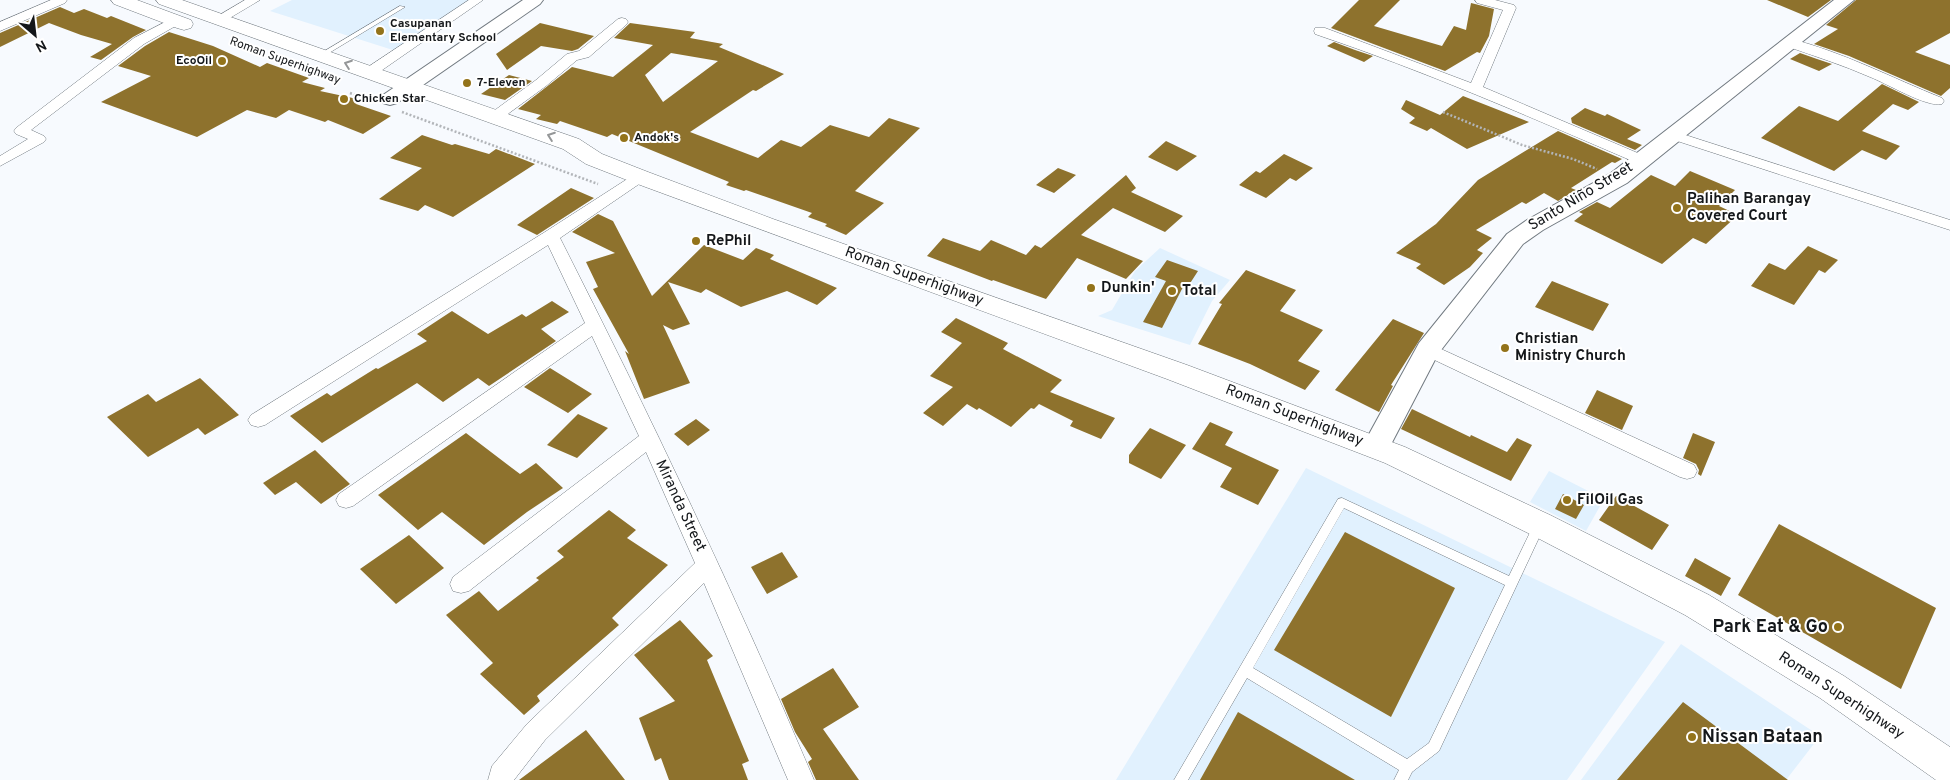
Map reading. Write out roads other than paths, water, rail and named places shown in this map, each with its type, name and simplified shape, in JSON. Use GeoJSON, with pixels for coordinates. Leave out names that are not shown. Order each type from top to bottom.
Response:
{"type":"FeatureCollection","features":[{"type":"Feature","properties":{"kind":"main road","name":"Roman Superhighway"},"geometry":{"type":"LineString","coordinates":[[120,0],[388,104],[550,156],[594,159]]}},
{"type":"Feature","properties":{"kind":"main road","name":"Roman Superhighway"},"geometry":{"type":"LineString","coordinates":[[165,0],[496,116],[571,144],[594,159],[640,177],[1177,372],[1376,448],[1539,524],[1698,605],[1832,688],[1950,768]]}},
{"type":"Feature","properties":{"kind":"street"},"geometry":{"type":"LineString","coordinates":[[0,27],[61,0]]}},
{"type":"Feature","properties":{"kind":"street"},"geometry":{"type":"LineString","coordinates":[[219,19],[254,0]]}},
{"type":"Feature","properties":{"kind":"street"},"geometry":{"type":"LineString","coordinates":[[370,72],[477,0]]}},
{"type":"Feature","properties":{"kind":"street"},"geometry":{"type":"LineString","coordinates":[[388,104],[410,86],[534,0]]}},
{"type":"Feature","properties":{"kind":"street"},"geometry":{"type":"LineString","coordinates":[[1474,90],[1510,8],[1481,0]]}},
{"type":"Feature","properties":{"kind":"street","name":"Santo Niño Street"},"geometry":{"type":"LineString","coordinates":[[1376,448],[1428,349],[1515,238],[1618,178],[1845,0]]}},
{"type":"Feature","properties":{"kind":"street"},"geometry":{"type":"LineString","coordinates":[[0,162],[40,139],[21,131],[139,42],[175,21]]}},
{"type":"Feature","properties":{"kind":"street"},"geometry":{"type":"LineString","coordinates":[[496,116],[541,83],[572,57],[584,54],[622,22]]}},
{"type":"Feature","properties":{"kind":"street"},"geometry":{"type":"LineString","coordinates":[[1320,31],[1369,47],[1642,160]]}},
{"type":"Feature","properties":{"kind":"street"},"geometry":{"type":"LineString","coordinates":[[1791,43],[1876,74],[1892,83],[1936,101]]}},
{"type":"Feature","properties":{"kind":"street"},"geometry":{"type":"LineString","coordinates":[[1673,135],[1950,225]]}},
{"type":"Feature","properties":{"kind":"street"},"geometry":{"type":"LineString","coordinates":[[258,420],[551,236],[640,177]]}},
{"type":"Feature","properties":{"kind":"street","name":"Miranda Street"},"geometry":{"type":"LineString","coordinates":[[551,236],[596,324],[708,565],[801,780]]}},
{"type":"Feature","properties":{"kind":"street"},"geometry":{"type":"LineString","coordinates":[[346,500],[596,324]]}},
{"type":"Feature","properties":{"kind":"street"},"geometry":{"type":"LineString","coordinates":[[1428,349],[1688,471]]}},
{"type":"Feature","properties":{"kind":"street"},"geometry":{"type":"LineString","coordinates":[[461,584],[649,439]]}},
{"type":"Feature","properties":{"kind":"street"},"geometry":{"type":"LineString","coordinates":[[501,780],[501,775],[536,732],[708,565]]}},
{"type":"Feature","properties":{"kind":"lane"},"geometry":{"type":"LineString","coordinates":[[322,55],[402,7]]}},
{"type":"Feature","properties":{"kind":"lane"},"geometry":{"type":"LineString","coordinates":[[1181,780],[1342,502],[1510,583]]}},
{"type":"Feature","properties":{"kind":"lane"},"geometry":{"type":"LineString","coordinates":[[1401,780],[1408,766],[1434,747],[1539,524]]}},
{"type":"Feature","properties":{"kind":"lane"},"geometry":{"type":"LineString","coordinates":[[1245,670],[1408,766]]}},
{"type":"Feature","properties":{"kind":"place","name":"Casupanan Elementary School"},"geometry":{"type":"Point","coordinates":[380,31]}},
{"type":"Feature","properties":{"kind":"place","name":"EcoOil"},"geometry":{"type":"Point","coordinates":[222,61]}},
{"type":"Feature","properties":{"kind":"place","name":"7-Eleven"},"geometry":{"type":"Point","coordinates":[467,83]}},
{"type":"Feature","properties":{"kind":"place","name":"Chicken Star"},"geometry":{"type":"Point","coordinates":[344,99]}},
{"type":"Feature","properties":{"kind":"place","name":"Andok's"},"geometry":{"type":"Point","coordinates":[624,138]}},
{"type":"Feature","properties":{"kind":"place","name":"Palihan Barangay Covered Court"},"geometry":{"type":"Point","coordinates":[1677,208]}},
{"type":"Feature","properties":{"kind":"place","name":"RePhil"},"geometry":{"type":"Point","coordinates":[696,241]}},
{"type":"Feature","properties":{"kind":"place","name":"Dunkin'"},"geometry":{"type":"Point","coordinates":[1091,288]}},
{"type":"Feature","properties":{"kind":"place","name":"Total"},"geometry":{"type":"Point","coordinates":[1172,291]}},
{"type":"Feature","properties":{"kind":"place","name":"Christian Ministry Church"},"geometry":{"type":"Point","coordinates":[1505,348]}},
{"type":"Feature","properties":{"kind":"place","name":"FilOil Gas"},"geometry":{"type":"Point","coordinates":[1567,500]}},
{"type":"Feature","properties":{"kind":"place","name":"Park Eat & Go"},"geometry":{"type":"Point","coordinates":[1838,627]}},
{"type":"Feature","properties":{"kind":"place","name":"Nissan Bataan"},"geometry":{"type":"Point","coordinates":[1692,737]}}]}
